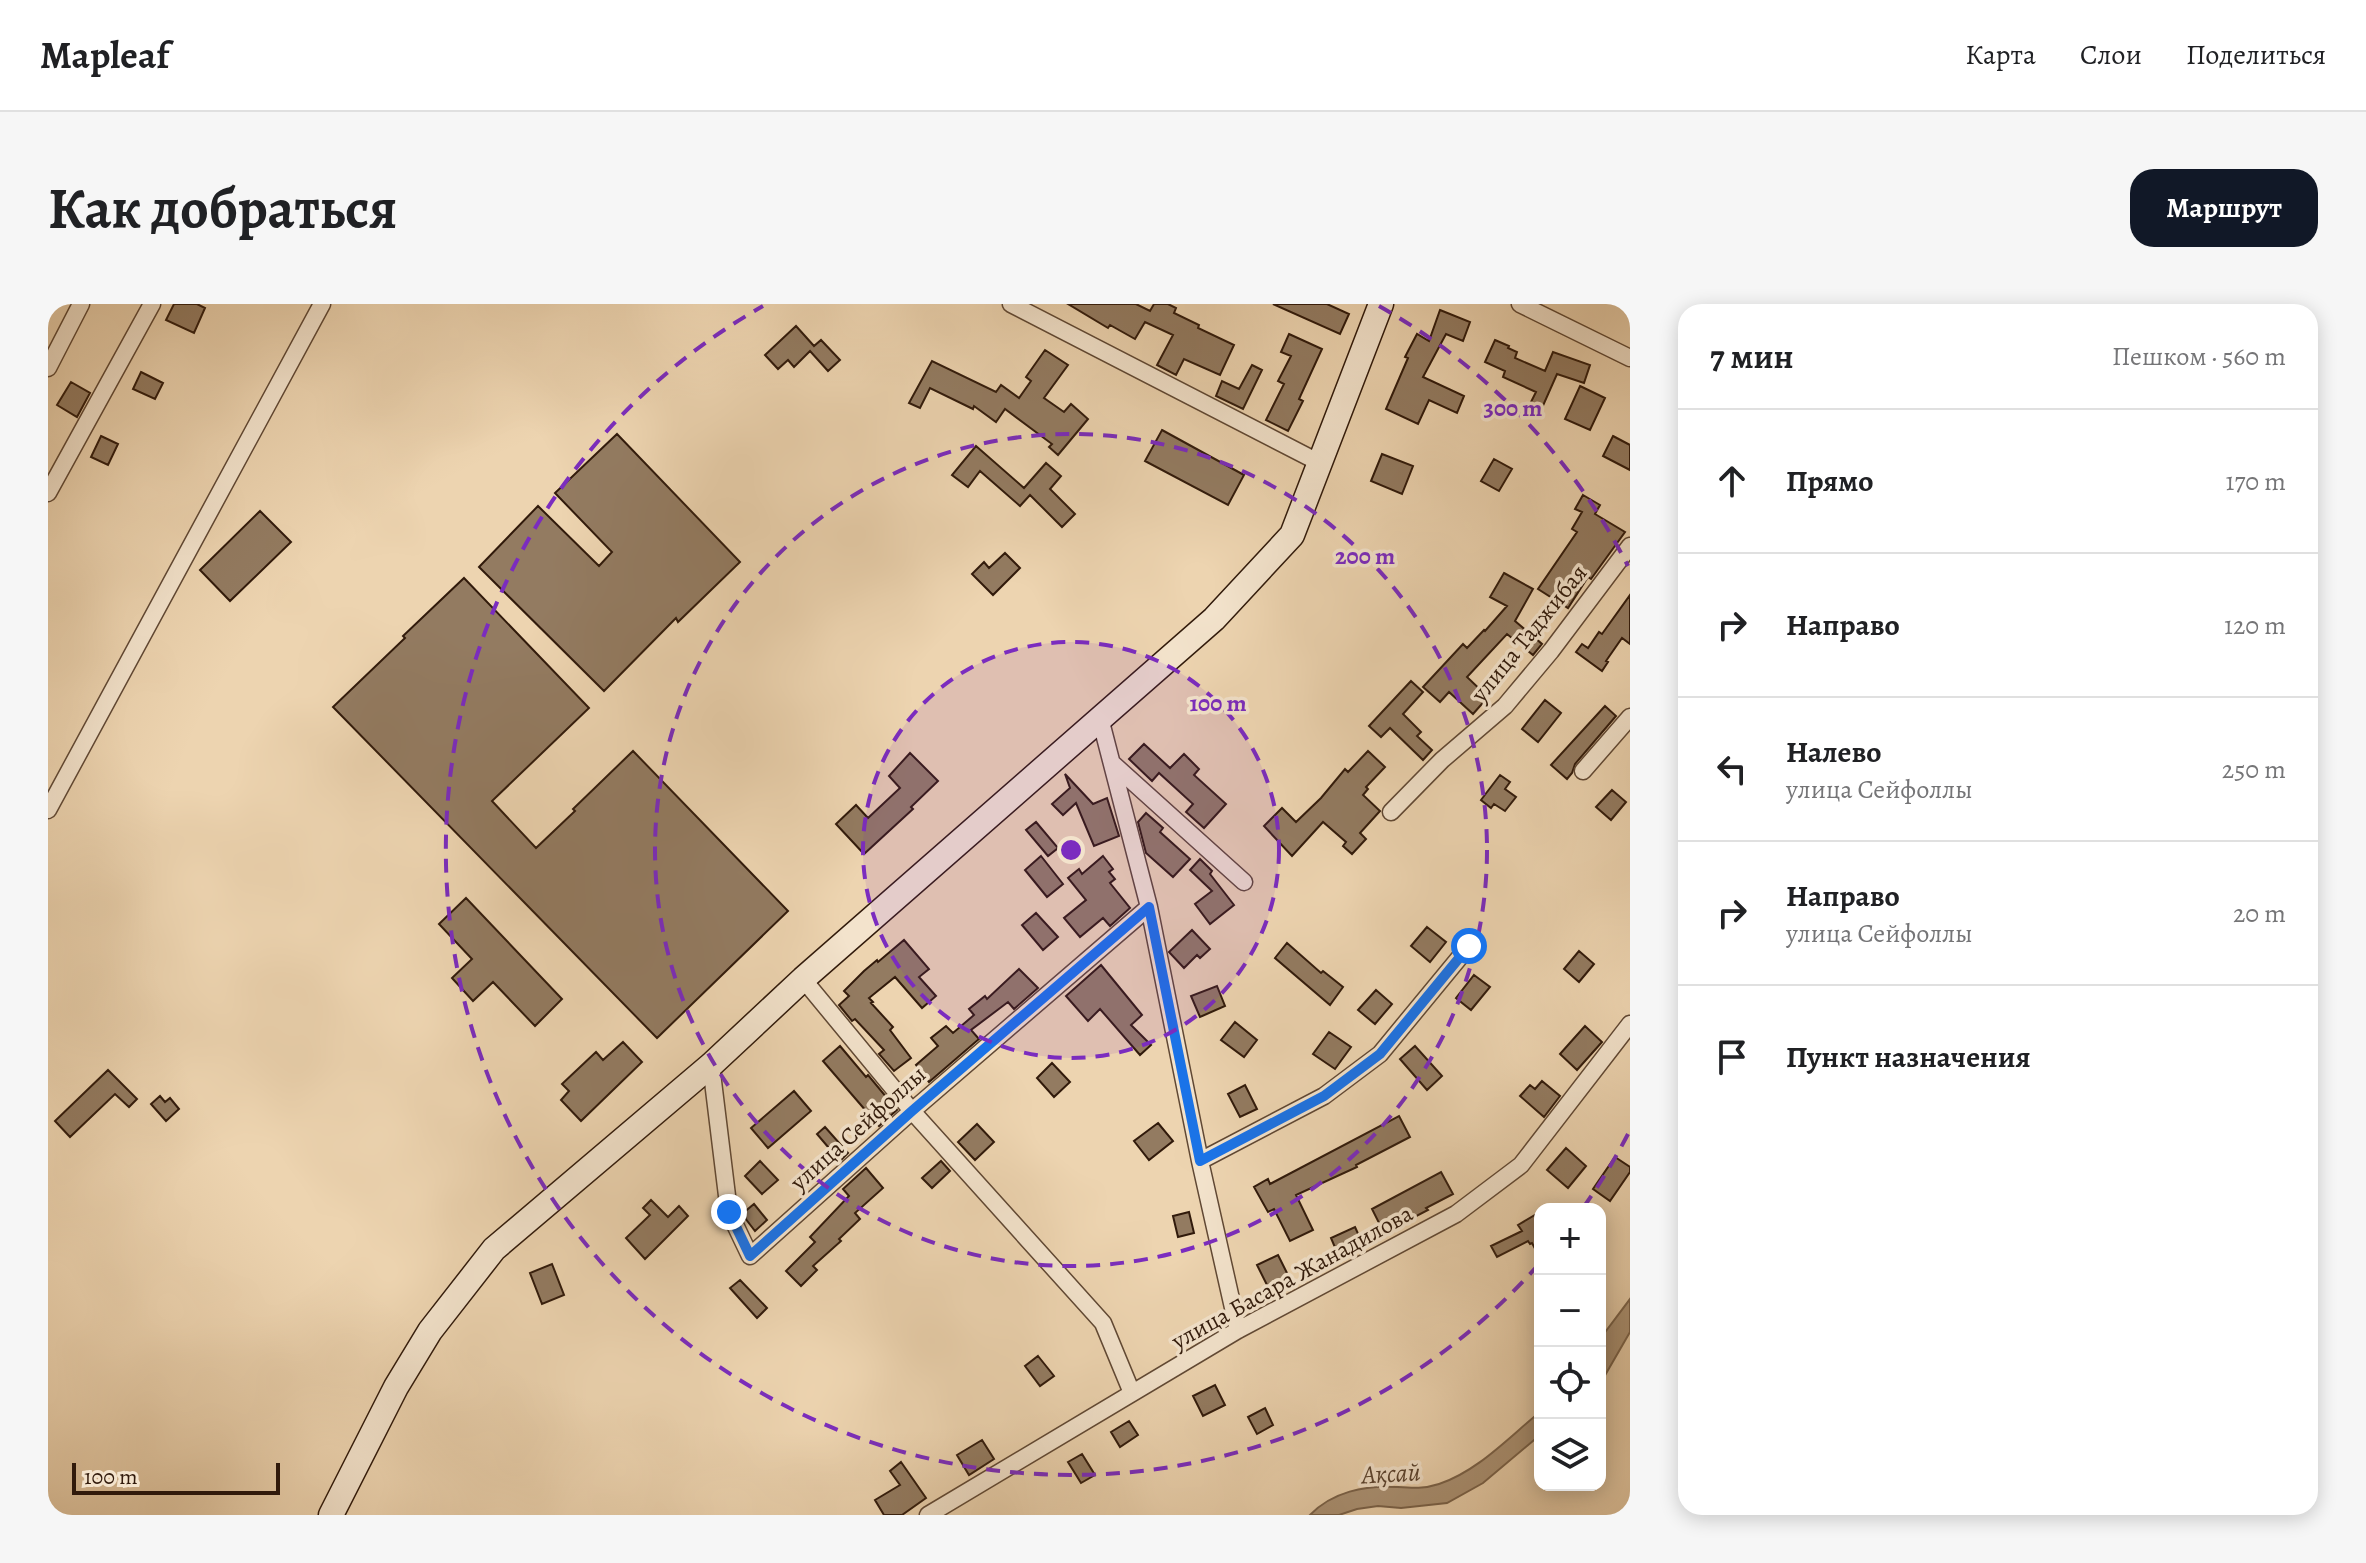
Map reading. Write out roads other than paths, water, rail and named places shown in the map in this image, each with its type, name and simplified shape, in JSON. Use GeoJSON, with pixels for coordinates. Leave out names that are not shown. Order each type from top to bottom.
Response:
{"type":"FeatureCollection","features":[{"type":"Feature","properties":{"kind":"street"},"geometry":{"type":"LineString","coordinates":[[48,368],[81,304]]}},
{"type":"Feature","properties":{"kind":"street"},"geometry":{"type":"LineString","coordinates":[[48,493],[152,304]]}},
{"type":"Feature","properties":{"kind":"street"},"geometry":{"type":"LineString","coordinates":[[48,810],[322,304]]}},
{"type":"Feature","properties":{"kind":"street"},"geometry":{"type":"LineString","coordinates":[[331,1515],[389,1399],[430,1331],[494,1249],[711,1065],[803,979],[1214,619],[1292,535],[1381,304]]}},
{"type":"Feature","properties":{"kind":"street"},"geometry":{"type":"LineString","coordinates":[[1520,304],[1630,358]]}},
{"type":"Feature","properties":{"kind":"street"},"geometry":{"type":"LineString","coordinates":[[1014,305],[1320,463]]}},
{"type":"Feature","properties":{"kind":"street","name":"улица Таджибая"},"geometry":{"type":"LineString","coordinates":[[1391,812],[1442,760],[1505,706],[1630,546]]}},
{"type":"Feature","properties":{"kind":"street"},"geometry":{"type":"LineString","coordinates":[[1583,771],[1630,717]]}},
{"type":"Feature","properties":{"kind":"street"},"geometry":{"type":"LineString","coordinates":[[1100,718],[1149,907],[1238,1330]]}},
{"type":"Feature","properties":{"kind":"street"},"geometry":{"type":"LineString","coordinates":[[1110,762],[1244,882]]}},
{"type":"Feature","properties":{"kind":"street","name":"улица Сейфоллы"},"geometry":{"type":"LineString","coordinates":[[711,1065],[729,1212],[750,1256],[912,1111],[1149,907]]}},
{"type":"Feature","properties":{"kind":"street"},"geometry":{"type":"LineString","coordinates":[[1200,1161],[1324,1096],[1380,1054],[1469,946]]}},
{"type":"Feature","properties":{"kind":"street"},"geometry":{"type":"LineString","coordinates":[[803,979],[912,1111],[1103,1323],[1132,1393]]}},
{"type":"Feature","properties":{"kind":"street","name":"улица Басара Жанадилова"},"geometry":{"type":"LineString","coordinates":[[928,1515],[1238,1330],[1456,1214],[1521,1165],[1630,1024]]}},
{"type":"Feature","properties":{"kind":"water label","name":"Ақсай"},"geometry":{"type":"Point","coordinates":[1391,1473]}}]}
